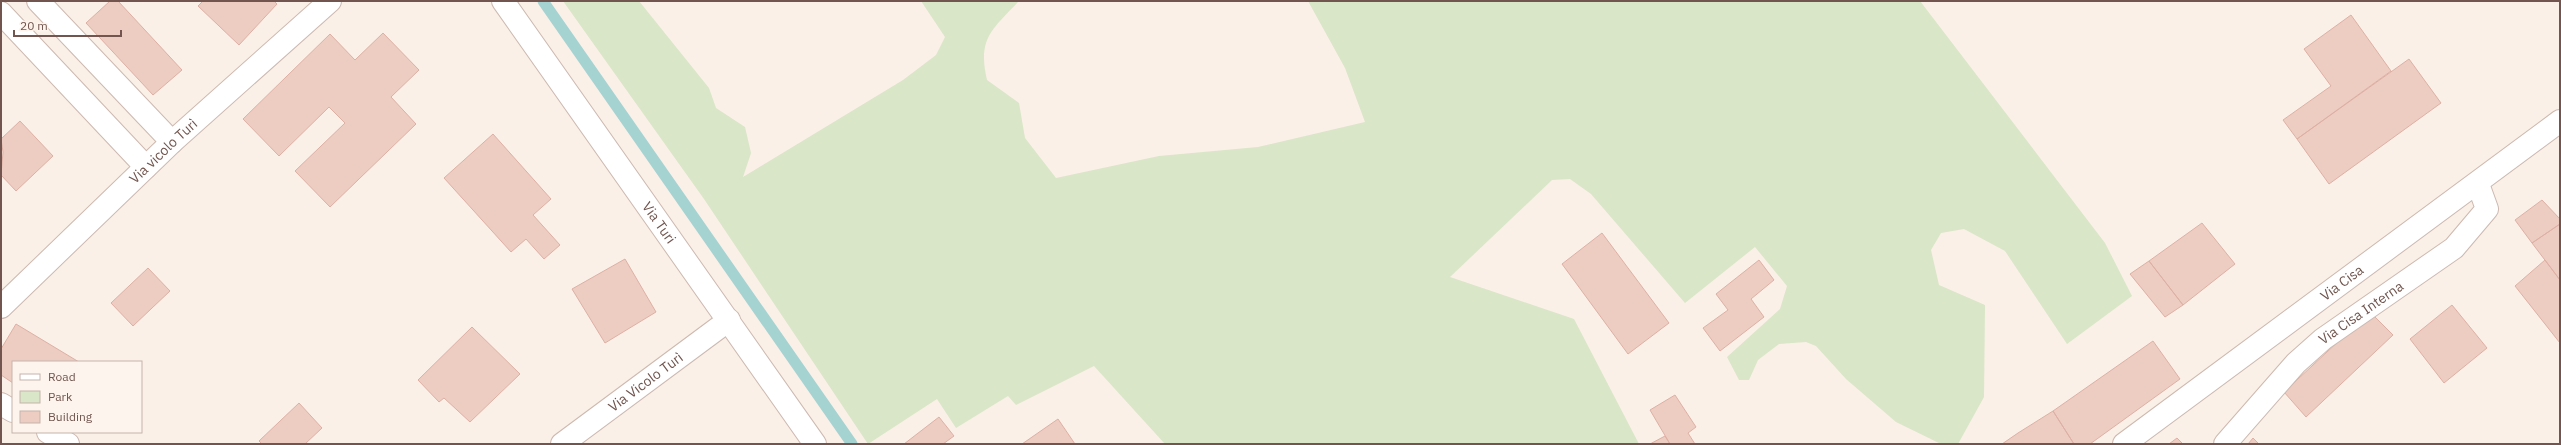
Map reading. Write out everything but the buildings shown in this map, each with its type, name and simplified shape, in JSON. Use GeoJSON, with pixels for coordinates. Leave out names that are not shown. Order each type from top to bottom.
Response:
{"type":"FeatureCollection","features":[{"type":"Feature","properties":{"kind":"street"},"geometry":{"type":"LineString","coordinates":[[38,1],[172,142]]}},
{"type":"Feature","properties":{"kind":"street","name":"Via vicolo Turì"},"geometry":{"type":"LineString","coordinates":[[1,307],[172,142],[330,1]]}},
{"type":"Feature","properties":{"kind":"street","name":"Via Turi"},"geometry":{"type":"LineString","coordinates":[[503,1],[815,444]]}},
{"type":"Feature","properties":{"kind":"street"},"geometry":{"type":"LineString","coordinates":[[1,13],[146,167]]}},
{"type":"Feature","properties":{"kind":"street","name":"Via Cisa"},"geometry":{"type":"LineString","coordinates":[[2124,444],[2478,184],[2560,121]]}},
{"type":"Feature","properties":{"kind":"street","name":"Via Cisa Interna"},"geometry":{"type":"LineString","coordinates":[[2225,444],[2296,363],[2323,339],[2454,248],[2487,209],[2478,184]]}},
{"type":"Feature","properties":{"kind":"street","name":"Via Vicolo Turì"},"geometry":{"type":"LineString","coordinates":[[562,444],[729,320]]}},
{"type":"Feature","properties":{"kind":"street"},"geometry":{"type":"LineString","coordinates":[[1,404],[12,410]]}},
{"type":"Feature","properties":{"kind":"street"},"geometry":{"type":"LineString","coordinates":[[50,433],[68,444]]}},
{"type":"Feature","properties":{"kind":"green space"},"geometry":{"type":"Polygon","coordinates":[[[563,1],[639,1],[709,88],[716,108],[745,127],[751,153],[743,177],[903,80],[936,55],[945,37],[921,1],[1019,1],[995,27],[990,35],[984,54],[984,66],[987,80],[1019,103],[1025,138],[1056,178],[1159,156],[1258,147],[1365,122],[1345,68],[1308,1],[1920,1],[2105,243],[2132,296],[2067,344],[2005,251],[1964,229],[1941,233],[1931,250],[1939,285],[1985,305],[1984,397],[1958,444],[1941,444],[1896,422],[1846,379],[1816,346],[1806,342],[1779,344],[1758,360],[1749,380],[1739,380],[1727,357],[1780,309],[1787,286],[1755,247],[1685,303],[1591,194],[1570,179],[1552,180],[1450,277],[1574,319],[1639,444],[1165,444],[1094,366],[1016,405],[1008,396],[956,428],[937,399],[868,444],[704,199],[563,1]]]}},
{"type":"Feature","properties":{"kind":"waterway"},"geometry":{"type":"LineString","coordinates":[[543,1],[852,444]]}}]}
